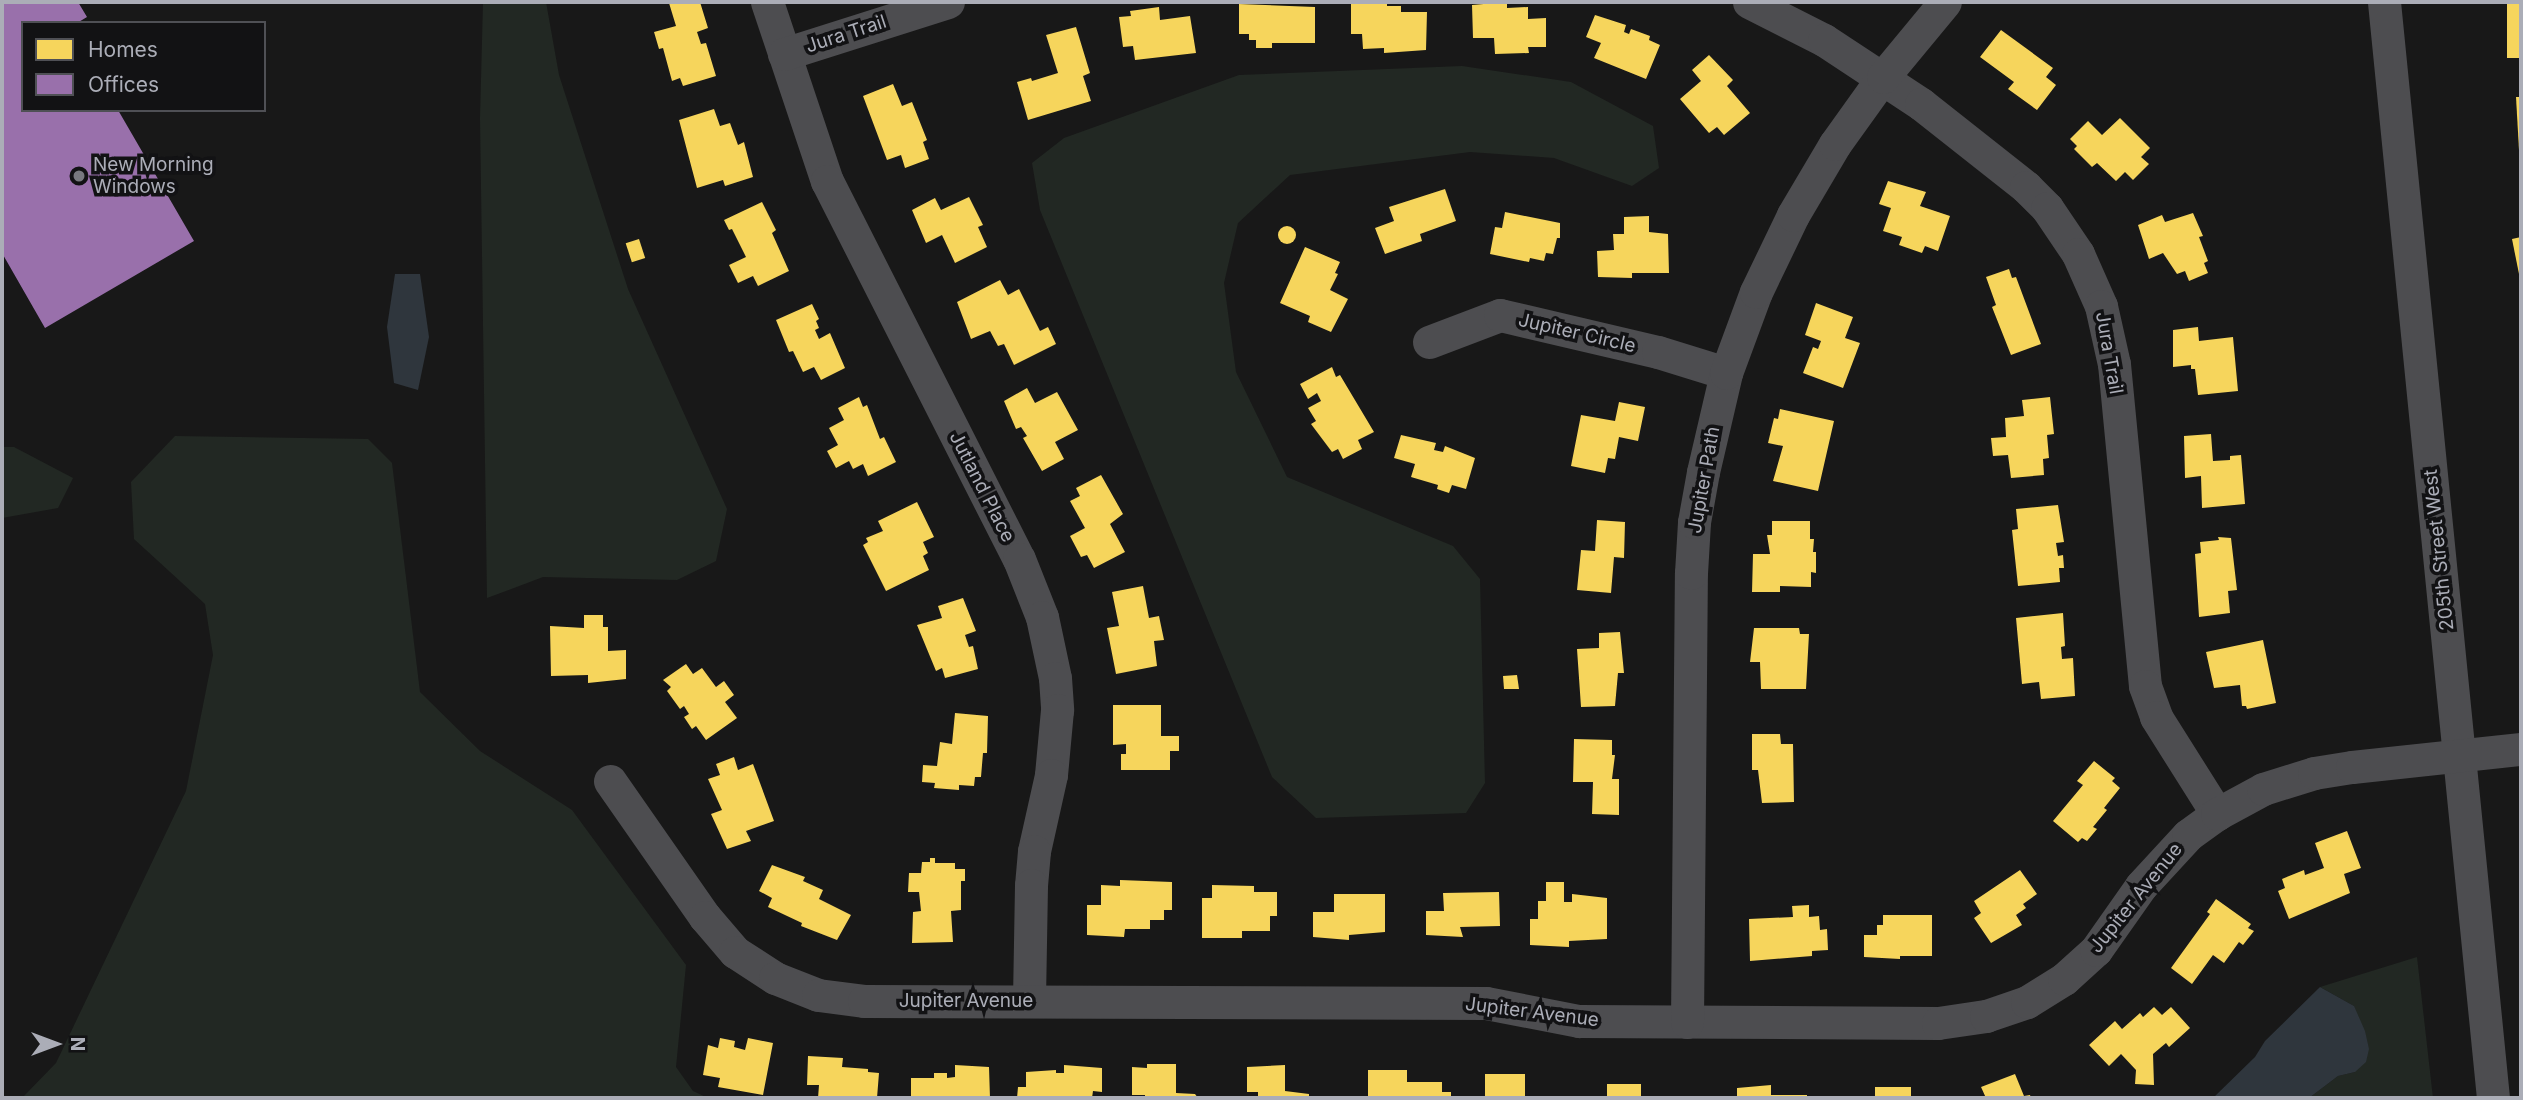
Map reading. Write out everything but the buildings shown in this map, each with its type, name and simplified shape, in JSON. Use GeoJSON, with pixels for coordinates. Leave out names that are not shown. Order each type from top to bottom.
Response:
{"type":"FeatureCollection","features":[{"type":"Feature","properties":{"kind":"street","name":"Jutland Place"},"geometry":{"type":"LineString","coordinates":[[767,2],[827,181],[1019,559],[1042,617],[1053,668],[1057,710],[1051,775],[1032,874],[1029,1001]]}},
{"type":"Feature","properties":{"kind":"street","name":"Jura Trail"},"geometry":{"type":"LineString","coordinates":[[784,54],[948,2]]}},
{"type":"Feature","properties":{"kind":"street","name":"Jura Trail"},"geometry":{"type":"LineString","coordinates":[[1749,2],[1824,40],[1883,77],[2026,187],[2063,230],[2090,279],[2101,306],[2114,365],[2145,686],[2156,717],[2217,814]]}},
{"type":"Feature","properties":{"kind":"street","name":"Jupiter Path"},"geometry":{"type":"LineString","coordinates":[[1687,1022],[1691,573],[1701,485],[1726,373],[1756,292],[1793,215],[1835,144],[1883,77],[1945,2]]}},
{"type":"Feature","properties":{"kind":"street","name":"205th Street West"},"geometry":{"type":"LineString","coordinates":[[2384,2],[2493,1098]]}},
{"type":"Feature","properties":{"kind":"street","name":"Jupiter Circle"},"geometry":{"type":"LineString","coordinates":[[1429,342],[1500,315],[1658,352],[1726,373]]}},
{"type":"Feature","properties":{"kind":"street","name":"Jupiter Avenue"},"geometry":{"type":"LineString","coordinates":[[610,781],[720,935],[754,966],[775,978],[818,995],[844,1000],[1486,1003],[1579,1021],[1938,1023],[1986,1016],[2027,1002],[2064,979],[2096,950],[2164,859],[2217,814],[2263,789],[2314,773],[2521,749]]}},
{"type":"Feature","properties":{"kind":"shaded area"},"geometry":{"type":"Polygon","coordinates":[[[483,2],[546,2],[559,75],[628,289],[727,509],[716,561],[677,580],[543,577],[487,598],[480,118],[483,2]]]}},
{"type":"Feature","properties":{"kind":"shaded area"},"geometry":{"type":"Polygon","coordinates":[[[1462,66],[1571,82],[1653,126],[1659,168],[1632,186],[1554,158],[1470,152],[1290,175],[1238,223],[1224,283],[1236,372],[1287,477],[1453,546],[1480,579],[1485,783],[1466,813],[1316,818],[1272,777],[1040,210],[1032,163],[1064,138],[1239,75],[1462,66]]]}},
{"type":"Feature","properties":{"kind":"shaded area"},"geometry":{"type":"Polygon","coordinates":[[[395,274],[420,274],[429,337],[418,390],[394,383],[387,327],[395,274]]]}},
{"type":"Feature","properties":{"kind":"shaded area"},"geometry":{"type":"Polygon","coordinates":[[[175,436],[368,439],[392,463],[420,692],[480,751],[572,810],[686,965],[676,1067],[693,1091],[708,1098],[22,1098],[56,1063],[186,791],[213,655],[205,604],[134,539],[131,482],[175,436]]]}},
{"type":"Feature","properties":{"kind":"shaded area"},"geometry":{"type":"Polygon","coordinates":[[[2,447],[14,447],[73,478],[58,508],[2,518],[2,447]]]}},
{"type":"Feature","properties":{"kind":"shaded area"},"geometry":{"type":"Polygon","coordinates":[[[2417,957],[2433,1098],[2309,1098],[2338,1076],[2355,1072],[2354,1006],[2320,987],[2417,957]]]}},
{"type":"Feature","properties":{"kind":"shaded area"},"geometry":{"type":"Polygon","coordinates":[[[2320,987],[2354,1006],[2365,1031],[2369,1049],[2366,1062],[2355,1072],[2338,1076],[2309,1098],[2213,1098],[2255,1057],[2265,1041],[2320,987]]]}},
{"type":"Feature","properties":{"kind":"place","name":"New Morning Windows"},"geometry":{"type":"Point","coordinates":[79,176]}}]}
